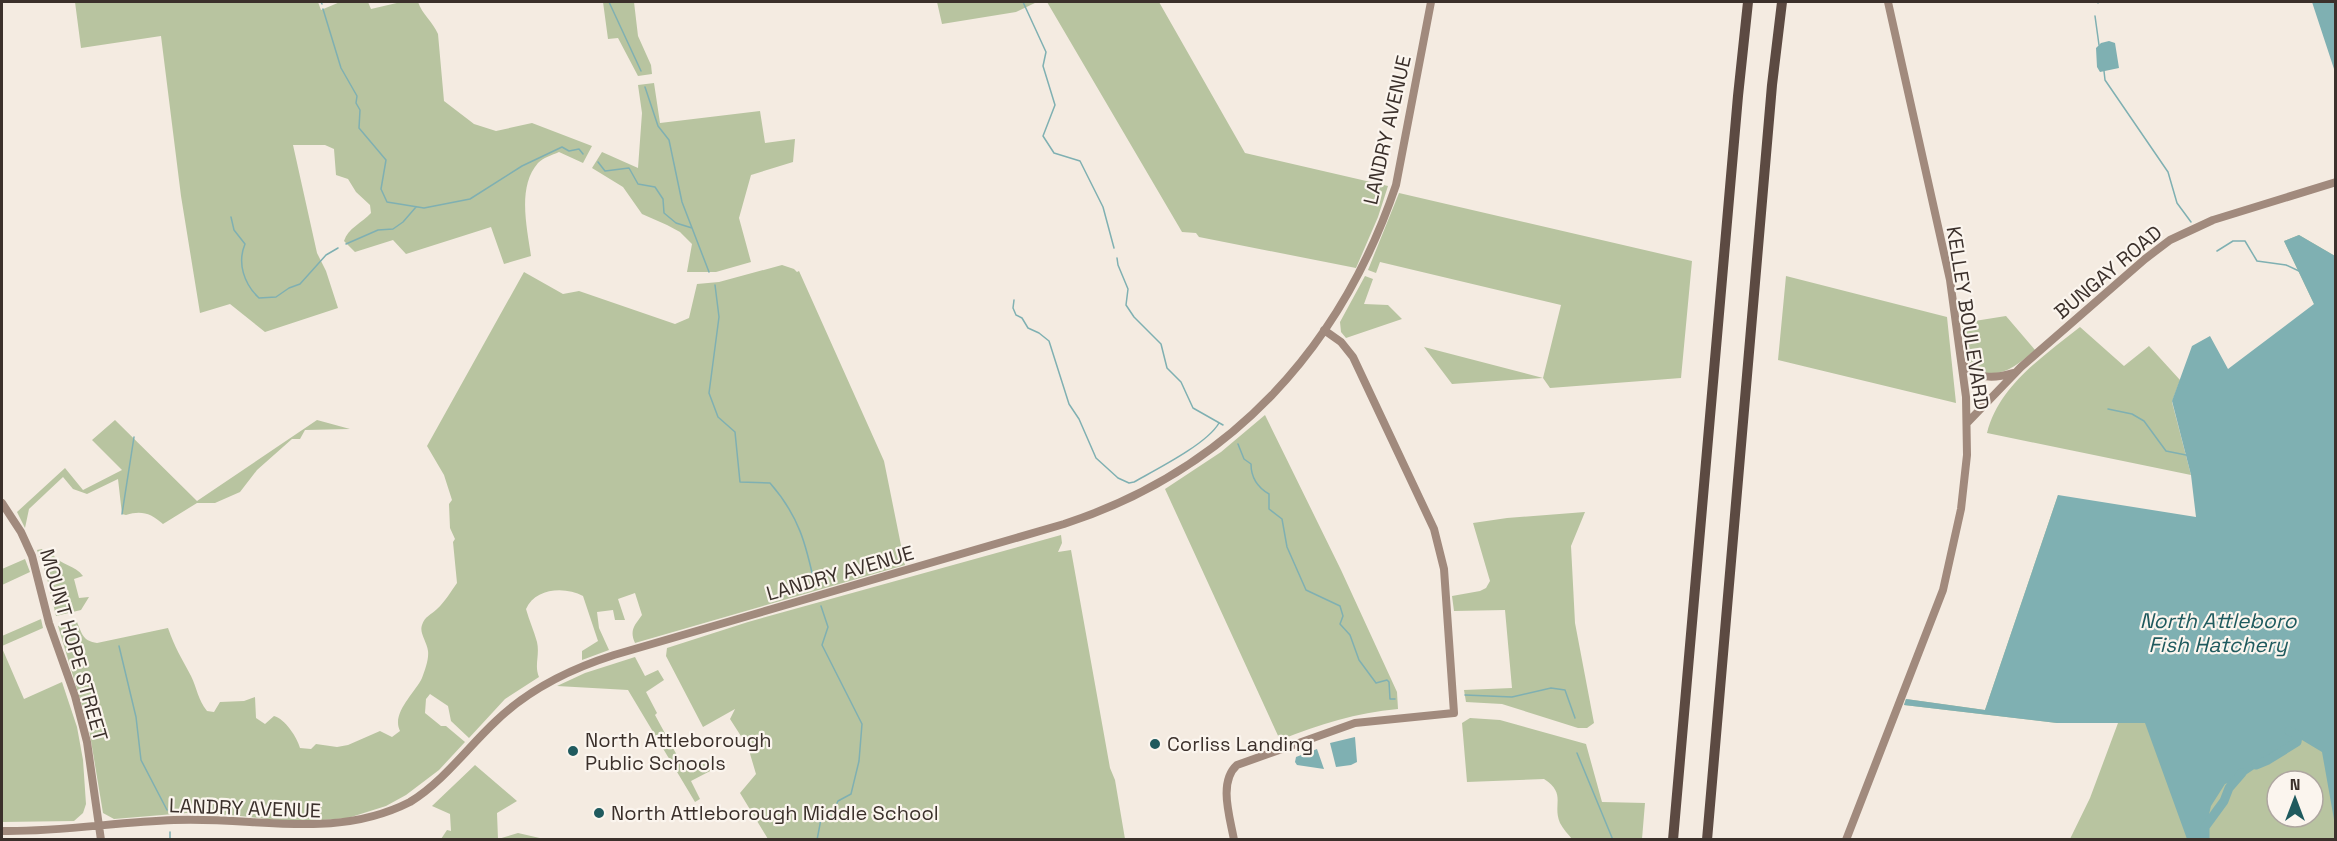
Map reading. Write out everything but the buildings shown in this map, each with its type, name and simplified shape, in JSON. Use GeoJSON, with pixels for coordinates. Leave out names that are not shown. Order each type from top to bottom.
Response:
{"type":"FeatureCollection","features":[{"type":"Feature","properties":{"kind":"highway"},"geometry":{"type":"LineString","coordinates":[[1673,840],[1748,2]]}},
{"type":"Feature","properties":{"kind":"highway"},"geometry":{"type":"LineString","coordinates":[[1707,840],[1771,97],[1782,2]]}},
{"type":"Feature","properties":{"kind":"street","name":"LANDRY AVENUE"},"geometry":{"type":"LineString","coordinates":[[2,831],[53,831],[186,820],[320,829],[350,825],[385,814],[426,791],[457,763],[496,721],[544,685],[586,664],[1053,528],[1131,498],[1192,463],[1240,426],[1279,388],[1324,330],[1368,259],[1396,185],[1431,2]]}},
{"type":"Feature","properties":{"kind":"street","name":"KELLEY BOULEVARD"},"geometry":{"type":"LineString","coordinates":[[1846,840],[1943,590],[1962,501],[1967,423],[1962,364],[1950,280],[1888,2]]}},
{"type":"Feature","properties":{"kind":"street","name":"BUNGAY ROAD"},"geometry":{"type":"LineString","coordinates":[[1967,423],[2016,372],[2145,259],[2170,240],[2213,220],[2336,182]]}},
{"type":"Feature","properties":{"kind":"street"},"geometry":{"type":"LineString","coordinates":[[1234,840],[1227,785],[1229,774],[1237,765],[1355,723],[1405,716],[1454,713],[1444,569],[1434,529],[1353,357],[1341,342],[1324,330]]}},
{"type":"Feature","properties":{"kind":"street"},"geometry":{"type":"LineString","coordinates":[[1962,364],[1973,373],[1982,376],[1999,376],[2016,372]]}},
{"type":"Feature","properties":{"kind":"street","name":"MOUNT HOPE STREET"},"geometry":{"type":"LineString","coordinates":[[2,503],[21,532],[32,556],[49,623],[75,696],[87,742],[101,840]]}},
{"type":"Feature","properties":{"kind":"green space"},"geometry":{"type":"Polygon","coordinates":[[[75,2],[318,2],[321,10],[340,2],[368,2],[371,9],[401,2],[418,2],[438,34],[444,101],[474,124],[496,131],[532,123],[592,146],[583,163],[559,152],[538,163],[527,184],[525,208],[531,256],[504,264],[491,227],[406,254],[393,240],[355,252],[344,241],[352,229],[371,213],[370,205],[356,192],[348,179],[336,175],[334,149],[325,145],[293,145],[317,253],[326,271],[338,308],[265,332],[230,304],[200,313],[181,196],[161,36],[81,48],[75,2]]]}},
{"type":"Feature","properties":{"kind":"green space"},"geometry":{"type":"Polygon","coordinates":[[[603,2],[634,2],[638,36],[651,65],[652,74],[638,76],[618,38],[608,39],[603,2]]]}},
{"type":"Feature","properties":{"kind":"green space"},"geometry":{"type":"Polygon","coordinates":[[[937,2],[1037,2],[1016,12],[942,24],[937,2]]]}},
{"type":"Feature","properties":{"kind":"green space"},"geometry":{"type":"Polygon","coordinates":[[[1047,2],[1159,2],[1245,153],[1388,186],[1378,217],[1356,268],[1199,237],[1196,233],[1182,232],[1047,2]]]}},
{"type":"Feature","properties":{"kind":"green space"},"geometry":{"type":"Polygon","coordinates":[[[654,83],[660,123],[760,111],[765,143],[795,139],[793,162],[751,175],[739,218],[751,262],[716,272],[687,272],[692,244],[680,232],[642,214],[623,187],[592,168],[602,152],[638,168],[642,113],[638,85],[654,83]]]}},
{"type":"Feature","properties":{"kind":"green space"},"geometry":{"type":"Polygon","coordinates":[[[1399,193],[1692,261],[1681,378],[1550,388],[1543,378],[1561,305],[1380,262],[1376,273],[1368,270],[1399,193]]]}},
{"type":"Feature","properties":{"kind":"green space","name":"North Attleboro Fish Hatchery"},"geometry":{"type":"Polygon","coordinates":[[[2299,235],[2335,256],[2335,839],[2070,839],[2090,798],[2118,723],[2057,723],[1904,705],[1906,699],[1985,710],[2058,495],[2113,667],[2315,306],[2284,241],[2299,235]]]}},
{"type":"Feature","properties":{"kind":"green space"},"geometry":{"type":"Polygon","coordinates":[[[782,265],[799,271],[884,461],[905,565],[635,643],[633,631],[642,615],[635,593],[618,599],[625,620],[615,620],[613,610],[597,612],[599,628],[609,650],[582,660],[582,651],[598,641],[583,596],[559,590],[543,593],[530,602],[526,609],[537,642],[539,677],[505,699],[469,738],[451,721],[448,706],[430,694],[426,699],[425,713],[441,726],[446,726],[465,742],[439,770],[406,795],[386,806],[348,818],[296,822],[186,813],[114,819],[103,813],[89,729],[58,626],[77,622],[86,639],[97,643],[168,628],[207,711],[214,712],[220,702],[244,701],[255,697],[256,718],[265,724],[274,716],[278,718],[290,729],[300,748],[311,749],[316,744],[337,747],[348,745],[380,731],[392,737],[400,731],[398,724],[401,710],[419,684],[428,657],[421,628],[423,622],[443,603],[457,583],[453,542],[455,539],[450,528],[449,504],[452,500],[444,475],[427,446],[524,272],[563,294],[579,291],[675,324],[689,318],[697,284],[719,282],[782,265]]]}},
{"type":"Feature","properties":{"kind":"green space"},"geometry":{"type":"Polygon","coordinates":[[[1365,276],[1373,279],[1364,304],[1388,305],[1402,319],[1346,338],[1341,332],[1340,322],[1365,276]]]}},
{"type":"Feature","properties":{"kind":"green space"},"geometry":{"type":"Polygon","coordinates":[[[1786,276],[1947,317],[1956,403],[1778,360],[1786,276]]]}},
{"type":"Feature","properties":{"kind":"green space"},"geometry":{"type":"Polygon","coordinates":[[[2006,316],[2035,350],[2004,371],[1990,373],[1975,369],[1970,365],[1966,356],[1962,323],[2006,316]]]}},
{"type":"Feature","properties":{"kind":"green space"},"geometry":{"type":"Polygon","coordinates":[[[2080,327],[2124,366],[2149,346],[2180,380],[2172,402],[2191,475],[1987,433],[1993,416],[2012,386],[2024,373],[2080,327]]]}},
{"type":"Feature","properties":{"kind":"green space"},"geometry":{"type":"Polygon","coordinates":[[[1424,347],[1543,378],[1452,384],[1424,347]]]}},
{"type":"Feature","properties":{"kind":"green space"},"geometry":{"type":"Polygon","coordinates":[[[1265,415],[1341,570],[1397,692],[1398,709],[1338,720],[1280,740],[1165,489],[1221,452],[1265,415]]]}},
{"type":"Feature","properties":{"kind":"green space"},"geometry":{"type":"Polygon","coordinates":[[[115,420],[197,501],[317,420],[350,429],[305,430],[300,439],[292,439],[257,470],[240,492],[215,503],[197,503],[163,524],[146,514],[122,514],[118,479],[87,494],[73,489],[63,477],[29,509],[25,528],[17,512],[65,468],[83,490],[122,470],[92,440],[115,420]]]}},
{"type":"Feature","properties":{"kind":"green space"},"geometry":{"type":"Polygon","coordinates":[[[1585,512],[1571,546],[1575,623],[1594,723],[1587,728],[1578,728],[1502,704],[1466,702],[1464,690],[1512,688],[1505,610],[1454,611],[1452,596],[1480,591],[1486,588],[1490,581],[1473,523],[1585,512]]]}},
{"type":"Feature","properties":{"kind":"green space"},"geometry":{"type":"Polygon","coordinates":[[[1061,535],[1062,543],[1058,552],[1071,550],[1125,839],[768,839],[740,793],[756,774],[748,747],[730,719],[735,709],[703,727],[666,656],[667,648],[748,622],[1061,535]]]}},
{"type":"Feature","properties":{"kind":"green space"},"geometry":{"type":"Polygon","coordinates":[[[42,549],[46,556],[53,555],[83,576],[74,579],[79,598],[89,597],[81,610],[56,616],[46,574],[37,550],[42,549]]]}},
{"type":"Feature","properties":{"kind":"green space"},"geometry":{"type":"Polygon","coordinates":[[[25,559],[30,572],[2,585],[2,569],[25,559]]]}},
{"type":"Feature","properties":{"kind":"green space"},"geometry":{"type":"Polygon","coordinates":[[[41,619],[43,628],[2,646],[2,636],[41,619]]]}},
{"type":"Feature","properties":{"kind":"green space"},"geometry":{"type":"Polygon","coordinates":[[[2,648],[24,699],[62,682],[77,727],[83,760],[86,804],[83,813],[74,821],[2,822],[2,648]]]}},
{"type":"Feature","properties":{"kind":"green space"},"geometry":{"type":"Polygon","coordinates":[[[635,657],[645,676],[658,670],[664,680],[646,692],[657,713],[655,715],[685,770],[709,759],[714,769],[691,781],[700,799],[695,802],[628,690],[557,686],[585,673],[635,657]]]}},
{"type":"Feature","properties":{"kind":"green space"},"geometry":{"type":"Polygon","coordinates":[[[1470,718],[1500,720],[1586,744],[1602,802],[1645,803],[1642,839],[1572,839],[1560,823],[1555,790],[1544,779],[1467,782],[1462,723],[1470,718]]]}},
{"type":"Feature","properties":{"kind":"green space"},"geometry":{"type":"Polygon","coordinates":[[[475,765],[517,801],[497,813],[498,839],[441,839],[447,830],[451,831],[450,814],[432,806],[475,765]]]}},
{"type":"Feature","properties":{"kind":"green space"},"geometry":{"type":"Polygon","coordinates":[[[518,833],[544,839],[498,839],[518,833]]]}},
{"type":"Feature","properties":{"kind":"water"},"geometry":{"type":"Polygon","coordinates":[[[2312,2],[2335,2],[2335,72],[2312,2]]]}},
{"type":"Feature","properties":{"kind":"water"},"geometry":{"type":"Polygon","coordinates":[[[2109,41],[2115,43],[2119,68],[2100,72],[2097,67],[2096,48],[2101,43],[2109,41]]]}},
{"type":"Feature","properties":{"kind":"water","name":"North Attleboro Fish Hatchery"},"geometry":{"type":"Polygon","coordinates":[[[2299,235],[2335,256],[2335,825],[2322,752],[2297,737],[2293,743],[2238,780],[2225,784],[2211,806],[2203,839],[2187,839],[2145,723],[2057,723],[1904,705],[1906,699],[1985,710],[2058,495],[2196,517],[2191,475],[2172,401],[2192,346],[2210,336],[2228,369],[2314,304],[2284,241],[2299,235]]]}},
{"type":"Feature","properties":{"kind":"water"},"geometry":{"type":"Polygon","coordinates":[[[1355,737],[1357,762],[1336,767],[1330,743],[1355,737]]]}},
{"type":"Feature","properties":{"kind":"water"},"geometry":{"type":"Polygon","coordinates":[[[1317,749],[1324,769],[1297,765],[1296,757],[1317,749]]]}},
{"type":"Feature","properties":{"kind":"waterway"},"geometry":{"type":"LineString","coordinates":[[609,2],[641,71]]}},
{"type":"Feature","properties":{"kind":"waterway"},"geometry":{"type":"LineString","coordinates":[[1023,2],[1046,52],[1043,66],[1055,105],[1043,136],[1054,153],[1080,161],[1103,207],[1114,248]]}},
{"type":"Feature","properties":{"kind":"waterway"},"geometry":{"type":"LineString","coordinates":[[323,9],[341,68],[357,96],[356,103],[360,110],[359,128],[386,160],[381,189],[387,202],[424,208],[470,199],[522,166],[562,147],[569,151],[579,149],[583,154]]}},
{"type":"Feature","properties":{"kind":"waterway"},"geometry":{"type":"LineString","coordinates":[[2095,16],[2099,45]]}},
{"type":"Feature","properties":{"kind":"waterway"},"geometry":{"type":"LineString","coordinates":[[2104,71],[2105,80],[2168,172],[2177,203],[2191,222]]}},
{"type":"Feature","properties":{"kind":"waterway"},"geometry":{"type":"LineString","coordinates":[[645,87],[658,126],[669,140],[682,202],[709,272]]}},
{"type":"Feature","properties":{"kind":"waterway"},"geometry":{"type":"LineString","coordinates":[[598,162],[605,171],[629,168],[638,184],[655,187],[663,199],[664,213],[676,223],[692,228]]}},
{"type":"Feature","properties":{"kind":"waterway"},"geometry":{"type":"LineString","coordinates":[[346,244],[378,230],[393,229],[403,222],[416,207]]}},
{"type":"Feature","properties":{"kind":"waterway"},"geometry":{"type":"LineString","coordinates":[[231,217],[234,230],[245,244],[242,258],[243,273],[249,286],[259,298],[276,297],[300,284],[326,255],[338,248]]}},
{"type":"Feature","properties":{"kind":"waterway"},"geometry":{"type":"LineString","coordinates":[[2217,251],[2233,241],[2245,241],[2257,261],[2286,265],[2299,271]]}},
{"type":"Feature","properties":{"kind":"waterway"},"geometry":{"type":"LineString","coordinates":[[1117,258],[1128,289],[1126,305],[1134,317],[1161,344],[1167,368],[1181,382],[1193,408],[1223,425]]}},
{"type":"Feature","properties":{"kind":"waterway"},"geometry":{"type":"LineString","coordinates":[[715,285],[719,317],[709,393],[718,417],[735,432],[740,482],[770,483],[780,495],[800,531],[815,586]]}},
{"type":"Feature","properties":{"kind":"waterway"},"geometry":{"type":"LineString","coordinates":[[1014,300],[1013,308],[1016,315],[1022,318],[1028,328],[1049,341],[1069,404],[1079,419],[1096,458],[1118,478],[1129,483],[1134,482],[1193,447],[1213,431],[1219,423]]}},
{"type":"Feature","properties":{"kind":"waterway"},"geometry":{"type":"LineString","coordinates":[[2108,409],[2132,414],[2144,421],[2166,451],[2186,455]]}},
{"type":"Feature","properties":{"kind":"waterway"},"geometry":{"type":"LineString","coordinates":[[122,514],[134,437]]}},
{"type":"Feature","properties":{"kind":"waterway"},"geometry":{"type":"LineString","coordinates":[[1238,444],[1244,459],[1251,464],[1256,481],[1269,494],[1269,509],[1282,519],[1287,547],[1306,590],[1340,606],[1343,616],[1340,624],[1350,635],[1359,660],[1376,683],[1387,680],[1389,682],[1390,699],[1395,699]]}},
{"type":"Feature","properties":{"kind":"waterway"},"geometry":{"type":"LineString","coordinates":[[817,840],[821,819],[832,813],[838,801],[851,794],[859,761],[862,724],[822,645],[828,627],[821,606]]}},
{"type":"Feature","properties":{"kind":"waterway"},"geometry":{"type":"LineString","coordinates":[[119,646],[136,717],[141,760],[167,810]]}},
{"type":"Feature","properties":{"kind":"waterway"},"geometry":{"type":"LineString","coordinates":[[1465,695],[1512,697],[1551,688],[1565,690],[1575,718]]}},
{"type":"Feature","properties":{"kind":"waterway"},"geometry":{"type":"LineString","coordinates":[[2256,765],[2297,742],[2298,735],[2289,731]]}},
{"type":"Feature","properties":{"kind":"waterway"},"geometry":{"type":"LineString","coordinates":[[1577,753],[1613,840]]}},
{"type":"Feature","properties":{"kind":"waterway"},"geometry":{"type":"LineString","coordinates":[[2205,840],[2205,827],[2224,801],[2229,788],[2242,773]]}},
{"type":"Feature","properties":{"kind":"waterway"},"geometry":{"type":"LineString","coordinates":[[170,832],[170,840]]}},
{"type":"Feature","properties":{"kind":"place","name":"Corliss Landing"},"geometry":{"type":"Point","coordinates":[1155,744]}},
{"type":"Feature","properties":{"kind":"place","name":"North Attleborough Public Schools"},"geometry":{"type":"Point","coordinates":[573,751]}},
{"type":"Feature","properties":{"kind":"place","name":"North Attleborough Middle School"},"geometry":{"type":"Point","coordinates":[599,813]}}]}
